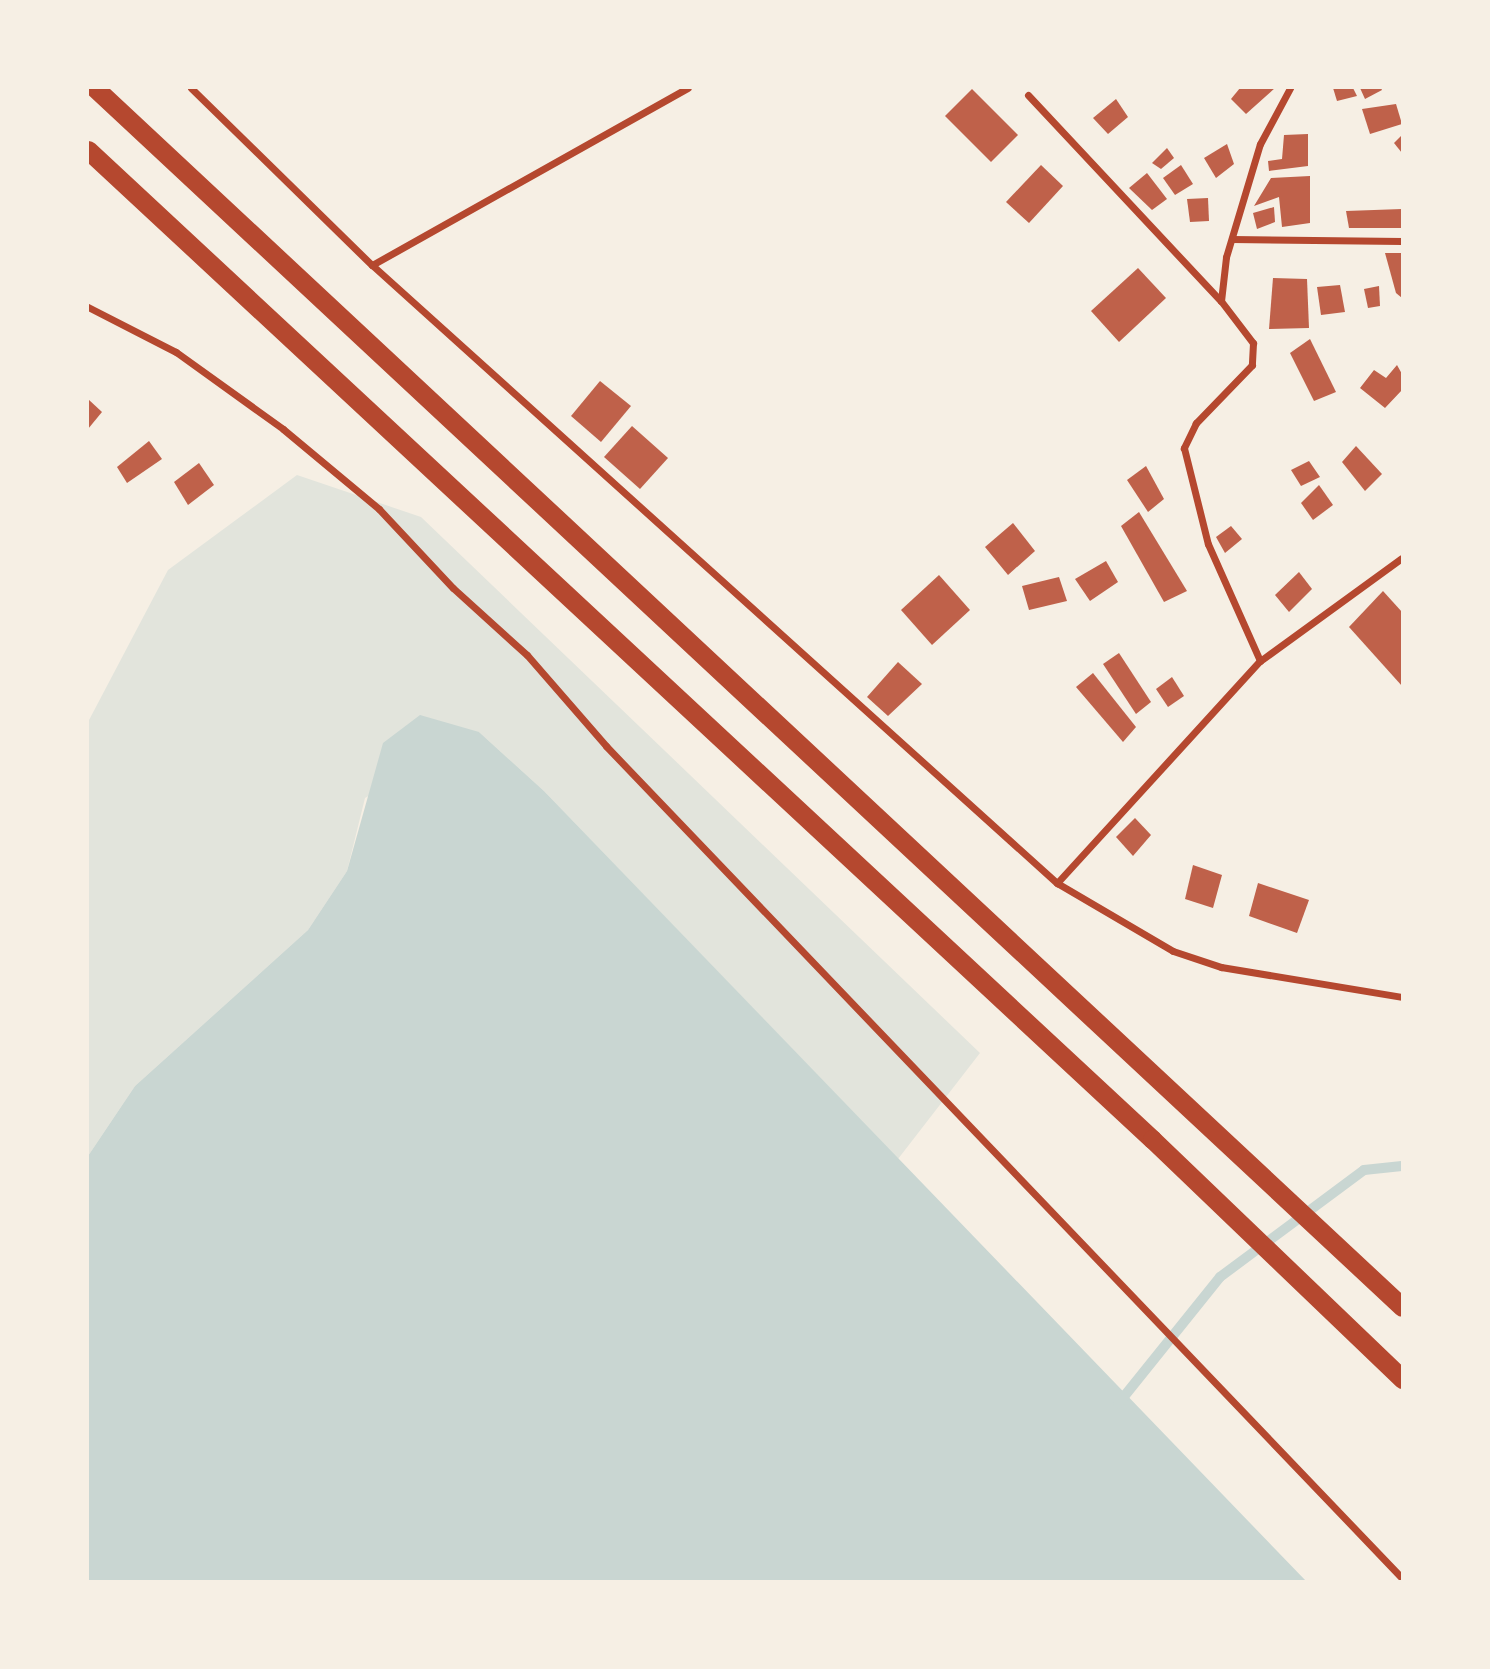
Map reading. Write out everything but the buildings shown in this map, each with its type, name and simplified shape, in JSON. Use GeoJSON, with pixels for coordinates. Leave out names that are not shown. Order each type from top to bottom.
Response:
{"type":"FeatureCollection","features":[{"type":"Feature","properties":{"kind":"highway"},"geometry":{"type":"LineString","coordinates":[[95,88],[1187,1102],[1402,1307]]}},
{"type":"Feature","properties":{"kind":"highway"},"geometry":{"type":"LineString","coordinates":[[88,150],[1152,1139],[1402,1379]]}},
{"type":"Feature","properties":{"kind":"street"},"geometry":{"type":"LineString","coordinates":[[191,88],[372,265],[1057,883],[1173,951],[1221,967],[1402,997]]}},
{"type":"Feature","properties":{"kind":"street"},"geometry":{"type":"LineString","coordinates":[[372,265],[688,88]]}},
{"type":"Feature","properties":{"kind":"street"},"geometry":{"type":"LineString","coordinates":[[1220,301],[1231,239],[1268,124],[1290,88]]}},
{"type":"Feature","properties":{"kind":"street"},"geometry":{"type":"LineString","coordinates":[[1028,95],[1247,331],[1255,353],[1252,365],[1196,423],[1184,448],[1208,544],[1260,661]]}},
{"type":"Feature","properties":{"kind":"street"},"geometry":{"type":"LineString","coordinates":[[1231,239],[1402,241]]}},
{"type":"Feature","properties":{"kind":"street"},"geometry":{"type":"LineString","coordinates":[[88,307],[176,352],[284,429],[379,509],[453,587],[527,655],[606,746],[1402,1578]]}},
{"type":"Feature","properties":{"kind":"street"},"geometry":{"type":"LineString","coordinates":[[1057,883],[1260,661],[1402,558]]}},
{"type":"Feature","properties":{"kind":"shaded area"},"geometry":{"type":"Polygon","coordinates":[[[297,475],[421,517],[980,1053],[898,1159],[544,791],[479,732],[365,798],[347,871],[308,930],[135,1086],[88,1156],[88,722],[168,570],[297,475]]]}},
{"type":"Feature","properties":{"kind":"shaded area"},"geometry":{"type":"Polygon","coordinates":[[[420,715],[479,732],[544,791],[1306,1581],[88,1581],[88,1156],[135,1086],[308,930],[347,871],[383,743],[420,715]]]}},
{"type":"Feature","properties":{"kind":"waterway"},"geometry":{"type":"LineString","coordinates":[[1118,1404],[1220,1277],[1364,1170],[1402,1166]]}}]}
